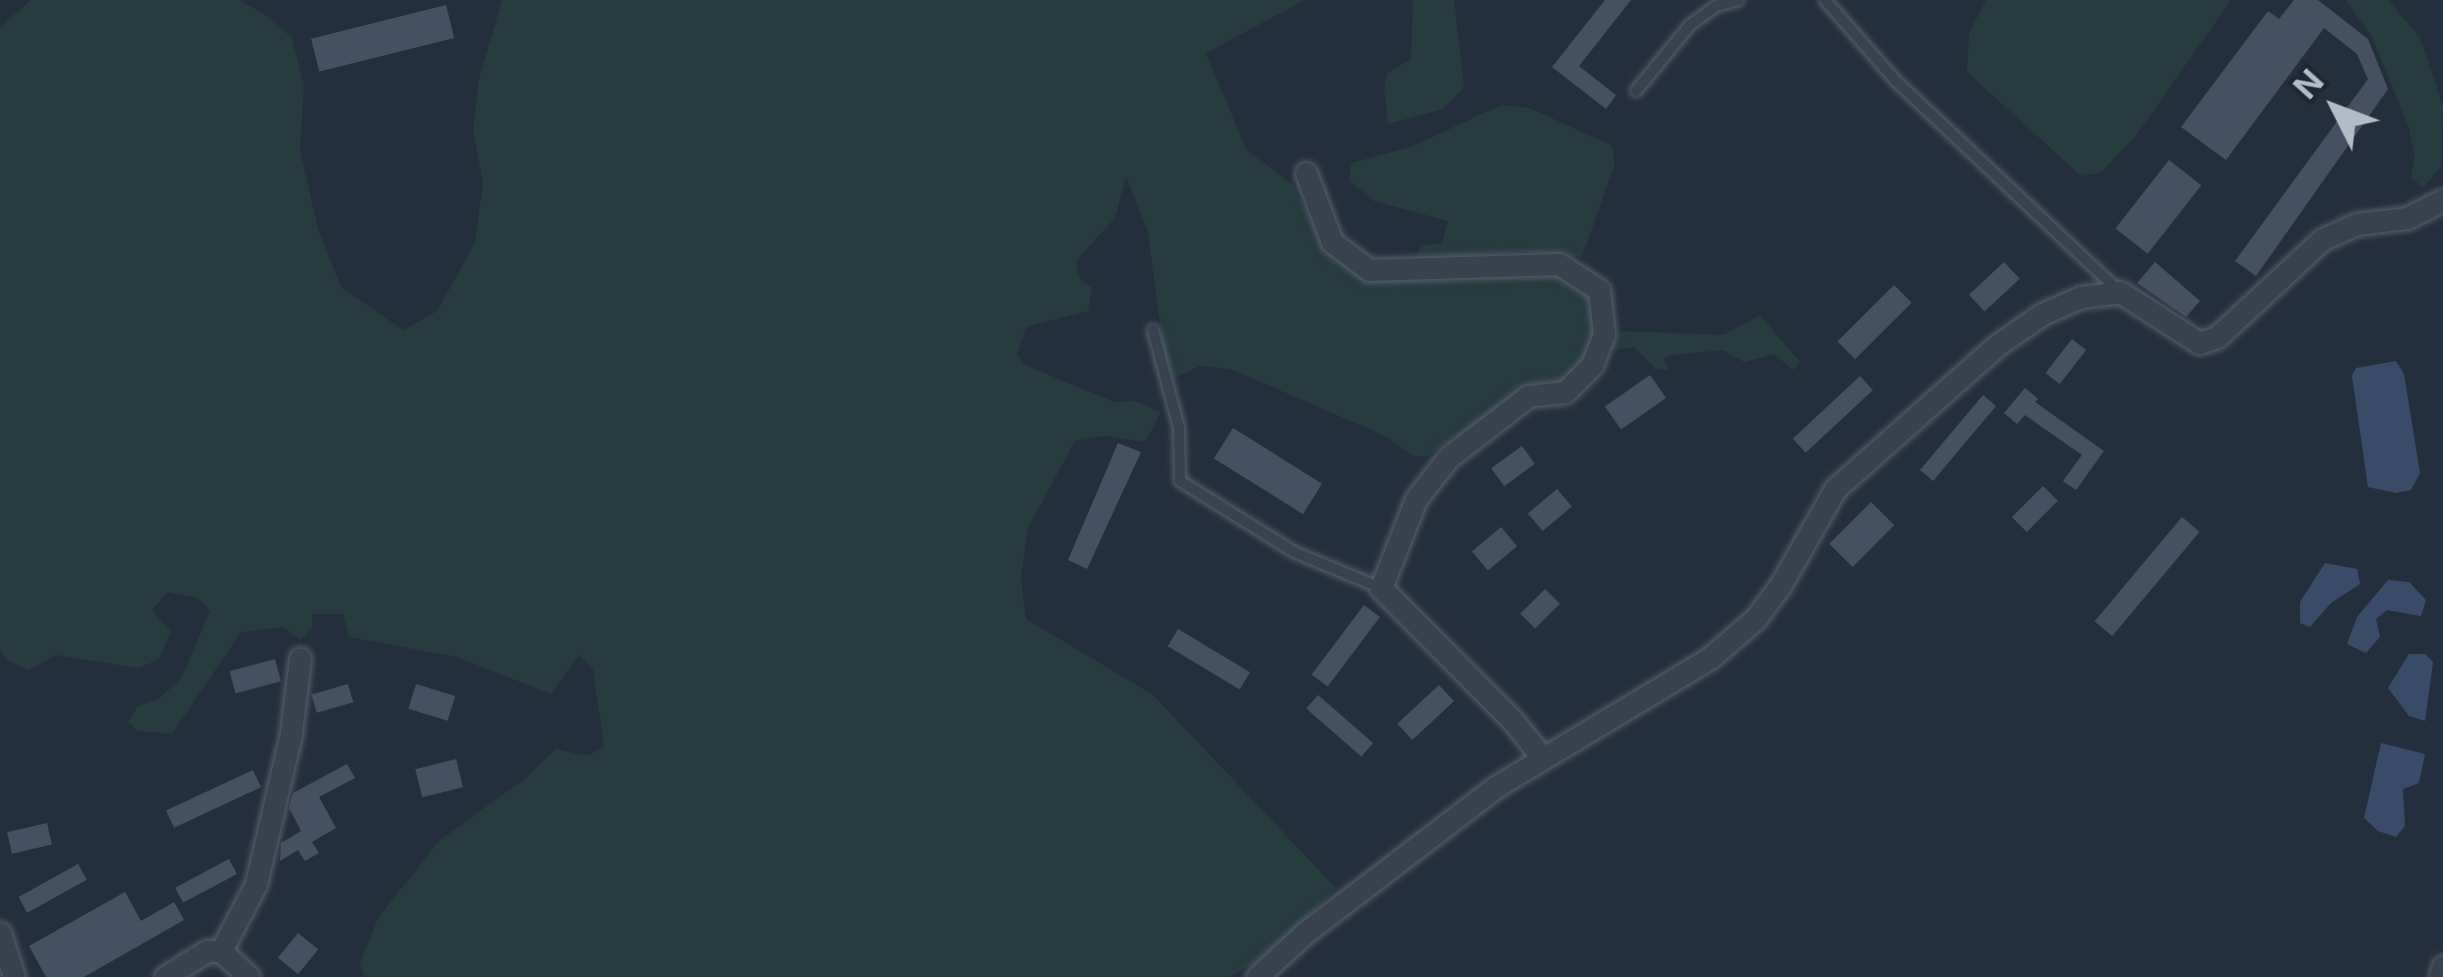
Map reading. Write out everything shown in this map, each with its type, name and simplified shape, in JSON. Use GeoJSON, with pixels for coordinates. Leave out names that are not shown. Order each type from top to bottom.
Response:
{"type":"FeatureCollection","features":[{"type":"Feature","properties":{"kind":"street"},"geometry":{"type":"LineString","coordinates":[[1306,173],[1332,242],[1370,270],[1559,264],[1589,280],[1604,311],[1604,334],[1592,365],[1575,385],[1528,396],[1448,458],[1416,499],[1381,588],[1513,721],[1541,756]]}},
{"type":"Feature","properties":{"kind":"street"},"geometry":{"type":"LineString","coordinates":[[1257,977],[1306,932],[1541,756],[1646,700],[1710,658],[1755,619],[1834,489],[1996,346],[2042,314],[2081,297],[2120,292],[2199,343],[2217,338],[2323,238],[2357,224],[2408,218],[2443,200]]}},
{"type":"Feature","properties":{"kind":"street"},"geometry":{"type":"LineString","coordinates":[[221,951],[256,884],[291,733],[300,658]]}},
{"type":"Feature","properties":{"kind":"street"},"geometry":{"type":"LineString","coordinates":[[0,933],[14,977]]}},
{"type":"Feature","properties":{"kind":"street"},"geometry":{"type":"LineString","coordinates":[[165,977],[207,951],[221,951],[249,977]]}},
{"type":"Feature","properties":{"kind":"street"},"geometry":{"type":"LineString","coordinates":[[2440,977],[2443,966]]}},
{"type":"Feature","properties":{"kind":"lane"},"geometry":{"type":"LineString","coordinates":[[1636,91],[1690,25],[1716,6],[1738,0]]}},
{"type":"Feature","properties":{"kind":"lane"},"geometry":{"type":"LineString","coordinates":[[1825,0],[1897,81],[2120,292]]}},
{"type":"Feature","properties":{"kind":"lane"},"geometry":{"type":"LineString","coordinates":[[1153,330],[1179,428],[1180,481],[1294,552],[1381,588]]}},
{"type":"Feature","properties":{"kind":"green space"},"geometry":{"type":"Polygon","coordinates":[[[31,0],[239,0],[269,17],[292,38],[304,86],[300,150],[318,229],[341,287],[403,330],[437,311],[475,243],[483,183],[473,130],[479,79],[502,0],[1305,0],[1206,53],[1246,149],[1292,184],[1326,251],[1367,277],[1556,272],[1586,292],[1596,321],[1593,345],[1578,372],[1557,383],[1537,383],[1427,456],[1414,456],[1385,436],[1231,369],[1200,366],[1174,378],[1164,355],[1148,232],[1126,177],[1115,218],[1076,261],[1079,278],[1092,288],[1088,311],[1026,327],[1017,354],[1025,365],[1114,402],[1135,401],[1161,412],[1145,442],[1104,436],[1075,441],[1028,528],[1021,577],[1026,619],[1153,695],[1336,888],[1275,950],[1230,977],[364,977],[360,963],[378,918],[440,840],[526,778],[556,749],[588,756],[604,746],[593,669],[579,655],[551,694],[457,657],[349,637],[343,614],[312,614],[312,629],[301,640],[282,627],[241,632],[172,734],[138,731],[128,722],[138,706],[158,699],[181,679],[210,611],[198,598],[168,592],[152,610],[171,632],[158,660],[138,668],[56,655],[28,670],[7,660],[0,650],[0,27],[31,0]]]}},
{"type":"Feature","properties":{"kind":"green space"},"geometry":{"type":"Polygon","coordinates":[[[1413,0],[1454,0],[1464,87],[1443,109],[1388,124],[1387,73],[1411,59],[1413,0]]]}},
{"type":"Feature","properties":{"kind":"green space"},"geometry":{"type":"Polygon","coordinates":[[[1986,0],[2231,0],[2138,133],[2101,173],[2081,176],[1967,72],[1969,33],[1986,0]]]}},
{"type":"Feature","properties":{"kind":"green space"},"geometry":{"type":"Polygon","coordinates":[[[2346,0],[2388,0],[2420,37],[2443,106],[2441,167],[2423,188],[2411,177],[2415,155],[2408,125],[2372,37],[2346,0]]]}},
{"type":"Feature","properties":{"kind":"green space"},"geometry":{"type":"Polygon","coordinates":[[[1501,105],[1530,108],[1612,146],[1615,163],[1582,257],[1524,251],[1415,260],[1421,245],[1442,244],[1448,221],[1374,201],[1350,181],[1351,163],[1411,147],[1501,105]]]}},
{"type":"Feature","properties":{"kind":"green space"},"geometry":{"type":"Polygon","coordinates":[[[1760,315],[1800,362],[1793,370],[1774,354],[1744,362],[1723,350],[1673,355],[1664,358],[1669,370],[1656,369],[1634,347],[1609,351],[1620,331],[1724,335],[1760,315]]]}},
{"type":"Feature","properties":{"kind":"water"},"geometry":{"type":"Polygon","coordinates":[[[2396,361],[2404,374],[2420,473],[2411,490],[2396,493],[2368,487],[2352,376],[2356,368],[2396,361]]]}},
{"type":"Feature","properties":{"kind":"water"},"geometry":{"type":"Polygon","coordinates":[[[2325,563],[2357,569],[2360,584],[2331,603],[2310,627],[2300,623],[2300,602],[2325,563]]]}},
{"type":"Feature","properties":{"kind":"water"},"geometry":{"type":"Polygon","coordinates":[[[2388,580],[2409,582],[2426,600],[2421,616],[2387,610],[2376,619],[2380,637],[2366,653],[2347,644],[2357,617],[2388,580]]]}},
{"type":"Feature","properties":{"kind":"water"},"geometry":{"type":"Polygon","coordinates":[[[2409,654],[2425,654],[2433,662],[2425,721],[2409,716],[2388,688],[2409,654]]]}},
{"type":"Feature","properties":{"kind":"water"},"geometry":{"type":"Polygon","coordinates":[[[2381,743],[2425,754],[2419,783],[2403,789],[2405,826],[2396,837],[2378,831],[2364,818],[2381,743]]]}},
{"type":"Feature","properties":{"kind":"building"},"geometry":{"type":"Polygon","coordinates":[[[1605,0],[1631,0],[1579,66],[1616,95],[1606,109],[1552,67],[1605,0]]]}},
{"type":"Feature","properties":{"kind":"building"},"geometry":{"type":"Polygon","coordinates":[[[2294,0],[2318,0],[2368,39],[2388,89],[2256,276],[2235,261],[2368,79],[2357,54],[2324,28],[2226,160],[2181,127],[2268,11],[2279,19],[2294,0]]]}},
{"type":"Feature","properties":{"kind":"building"},"geometry":{"type":"Polygon","coordinates":[[[446,5],[454,38],[319,72],[311,39],[446,5]]]}},
{"type":"Feature","properties":{"kind":"building"},"geometry":{"type":"Polygon","coordinates":[[[2169,160],[2201,185],[2148,254],[2115,229],[2169,160]]]}},
{"type":"Feature","properties":{"kind":"building"},"geometry":{"type":"Polygon","coordinates":[[[2004,262],[2020,279],[1985,312],[1969,295],[2004,262]]]}},
{"type":"Feature","properties":{"kind":"building"},"geometry":{"type":"Polygon","coordinates":[[[2155,262],[2200,301],[2186,317],[2137,283],[2155,262]]]}},
{"type":"Feature","properties":{"kind":"building"},"geometry":{"type":"Polygon","coordinates":[[[1894,285],[1912,303],[1855,359],[1837,342],[1894,285]]]}},
{"type":"Feature","properties":{"kind":"building"},"geometry":{"type":"Polygon","coordinates":[[[2072,339],[2086,350],[2060,384],[2046,373],[2072,339]]]}},
{"type":"Feature","properties":{"kind":"building"},"geometry":{"type":"Polygon","coordinates":[[[1650,375],[1666,398],[1621,429],[1605,407],[1650,375]]]}},
{"type":"Feature","properties":{"kind":"building"},"geometry":{"type":"Polygon","coordinates":[[[1860,376],[1873,390],[1806,453],[1793,439],[1860,376]]]}},
{"type":"Feature","properties":{"kind":"building"},"geometry":{"type":"Polygon","coordinates":[[[2025,388],[2038,399],[2035,402],[2104,451],[2076,490],[2063,481],[2082,455],[2025,415],[2017,424],[2004,413],[2025,388]]]}},
{"type":"Feature","properties":{"kind":"building"},"geometry":{"type":"Polygon","coordinates":[[[1983,395],[1996,406],[1933,481],[1920,470],[1983,395]]]}},
{"type":"Feature","properties":{"kind":"building"},"geometry":{"type":"Polygon","coordinates":[[[1233,428],[1322,484],[1303,514],[1214,459],[1233,428]]]}},
{"type":"Feature","properties":{"kind":"building"},"geometry":{"type":"Polygon","coordinates":[[[1118,443],[1141,452],[1087,569],[1068,560],[1118,443]]]}},
{"type":"Feature","properties":{"kind":"building"},"geometry":{"type":"Polygon","coordinates":[[[1522,446],[1535,464],[1504,486],[1491,468],[1522,446]]]}},
{"type":"Feature","properties":{"kind":"building"},"geometry":{"type":"Polygon","coordinates":[[[2043,486],[2058,501],[2027,532],[2012,517],[2043,486]]]}},
{"type":"Feature","properties":{"kind":"building"},"geometry":{"type":"Polygon","coordinates":[[[1557,489],[1572,507],[1543,531],[1528,513],[1557,489]]]}},
{"type":"Feature","properties":{"kind":"building"},"geometry":{"type":"Polygon","coordinates":[[[1871,502],[1894,525],[1853,567],[1829,544],[1871,502]]]}},
{"type":"Feature","properties":{"kind":"building"},"geometry":{"type":"Polygon","coordinates":[[[2182,517],[2200,532],[2112,636],[2095,621],[2182,517]]]}},
{"type":"Feature","properties":{"kind":"building"},"geometry":{"type":"Polygon","coordinates":[[[1501,527],[1517,546],[1488,571],[1472,551],[1501,527]]]}},
{"type":"Feature","properties":{"kind":"building"},"geometry":{"type":"Polygon","coordinates":[[[1545,589],[1560,604],[1535,629],[1520,614],[1545,589]]]}},
{"type":"Feature","properties":{"kind":"building"},"geometry":{"type":"Polygon","coordinates":[[[1364,605],[1380,617],[1328,687],[1312,674],[1364,605]]]}},
{"type":"Feature","properties":{"kind":"building"},"geometry":{"type":"Polygon","coordinates":[[[1178,629],[1250,672],[1240,689],[1168,646],[1178,629]]]}},
{"type":"Feature","properties":{"kind":"building"},"geometry":{"type":"Polygon","coordinates":[[[275,659],[281,681],[236,693],[230,671],[275,659]]]}},
{"type":"Feature","properties":{"kind":"building"},"geometry":{"type":"Polygon","coordinates":[[[348,684],[353,702],[317,713],[311,694],[348,684]]]}},
{"type":"Feature","properties":{"kind":"building"},"geometry":{"type":"Polygon","coordinates":[[[416,684],[455,696],[448,721],[408,709],[416,684]]]}},
{"type":"Feature","properties":{"kind":"building"},"geometry":{"type":"Polygon","coordinates":[[[1439,685],[1454,701],[1412,740],[1397,724],[1439,685]]]}},
{"type":"Feature","properties":{"kind":"building"},"geometry":{"type":"Polygon","coordinates":[[[1318,695],[1373,743],[1361,756],[1306,709],[1318,695]]]}},
{"type":"Feature","properties":{"kind":"building"},"geometry":{"type":"Polygon","coordinates":[[[456,759],[463,787],[422,797],[415,769],[456,759]]]}},
{"type":"Feature","properties":{"kind":"building"},"geometry":{"type":"Polygon","coordinates":[[[347,764],[355,778],[319,797],[336,828],[312,842],[319,853],[305,861],[298,850],[280,861],[281,843],[301,831],[289,808],[293,793],[347,764]]]}},
{"type":"Feature","properties":{"kind":"building"},"geometry":{"type":"Polygon","coordinates":[[[253,770],[261,787],[174,828],[166,811],[253,770]]]}},
{"type":"Feature","properties":{"kind":"building"},"geometry":{"type":"Polygon","coordinates":[[[47,823],[52,844],[12,854],[7,832],[47,823]]]}},
{"type":"Feature","properties":{"kind":"building"},"geometry":{"type":"Polygon","coordinates":[[[229,859],[237,874],[183,903],[175,888],[229,859]]]}},
{"type":"Feature","properties":{"kind":"building"},"geometry":{"type":"Polygon","coordinates":[[[78,864],[87,880],[27,913],[19,897],[78,864]]]}},
{"type":"Feature","properties":{"kind":"building"},"geometry":{"type":"Polygon","coordinates":[[[125,892],[141,921],[174,902],[184,920],[84,977],[46,977],[29,946],[125,892]]]}},
{"type":"Feature","properties":{"kind":"building"},"geometry":{"type":"Polygon","coordinates":[[[298,933],[318,949],[298,974],[278,958],[298,933]]]}}]}
